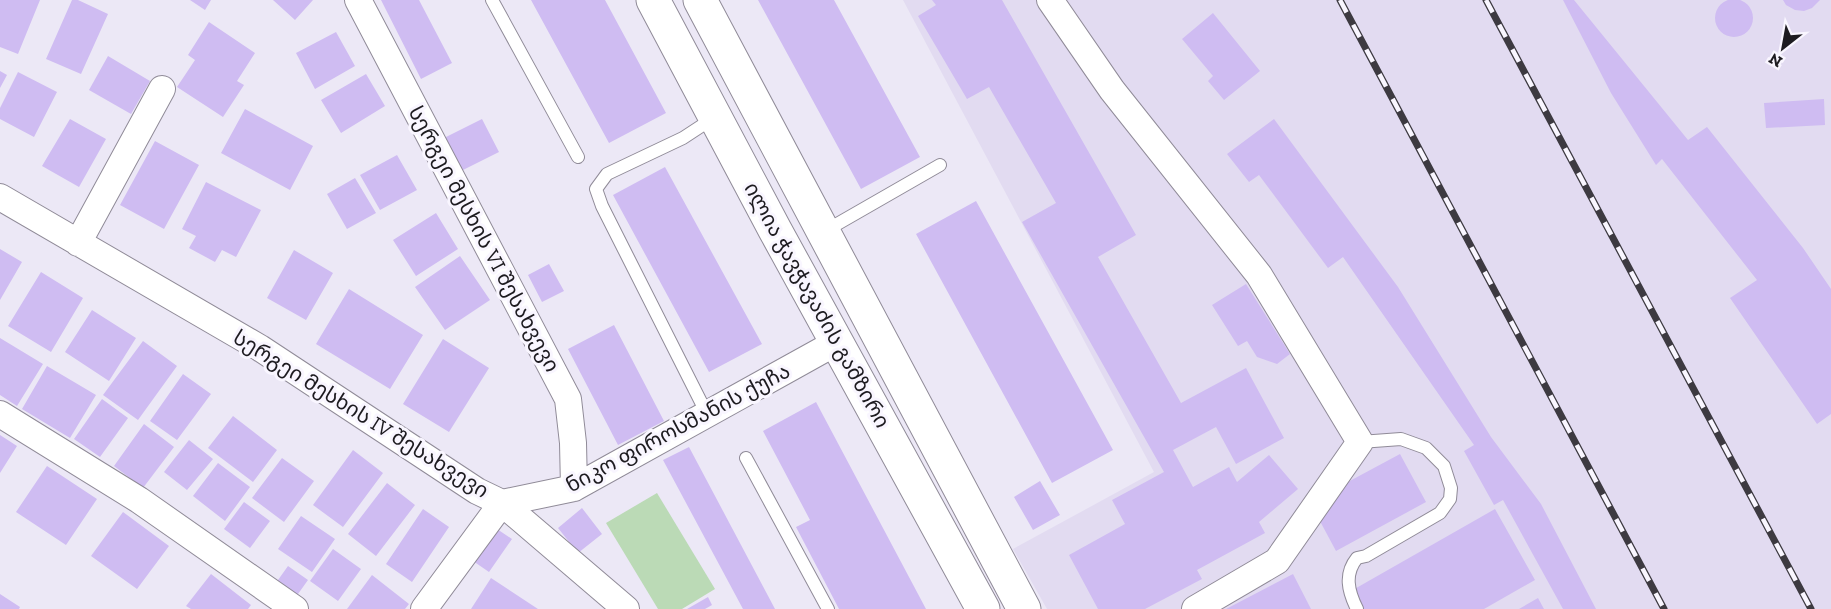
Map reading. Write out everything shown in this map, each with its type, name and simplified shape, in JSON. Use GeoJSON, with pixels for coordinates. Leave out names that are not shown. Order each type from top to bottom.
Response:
{"type":"FeatureCollection","features":[{"type":"Feature","properties":{"kind":"main road","name":"ილია ჭავჭავაძის გამზირი"},"geometry":{"type":"LineString","coordinates":[[653,0],[775,230],[983,609]]}},
{"type":"Feature","properties":{"kind":"main road","name":"ილია ჭავჭავაძის გამზირი"},"geometry":{"type":"LineString","coordinates":[[700,0],[1024,609]]}},
{"type":"Feature","properties":{"kind":"street","name":"სერგეი მესხის VI შესახვევი"},"geometry":{"type":"LineString","coordinates":[[358,0],[568,399],[573,443],[574,488]]}},
{"type":"Feature","properties":{"kind":"street"},"geometry":{"type":"LineString","coordinates":[[1050,0],[1113,90],[1259,276],[1360,442],[1277,561],[1195,609]]}},
{"type":"Feature","properties":{"kind":"street"},"geometry":{"type":"LineString","coordinates":[[78,243],[162,89]]}},
{"type":"Feature","properties":{"kind":"street","name":"სერგეი მესხის IV შესახვევი"},"geometry":{"type":"LineString","coordinates":[[0,196],[260,348],[477,492],[502,502],[626,609]]}},
{"type":"Feature","properties":{"kind":"street","name":"ნიკო ფიროსმანის ქუჩა"},"geometry":{"type":"LineString","coordinates":[[502,502],[574,488],[837,342]]}},
{"type":"Feature","properties":{"kind":"street"},"geometry":{"type":"LineString","coordinates":[[0,414],[139,500],[295,609]]}},
{"type":"Feature","properties":{"kind":"street"},"geometry":{"type":"LineString","coordinates":[[424,609],[502,502]]}},
{"type":"Feature","properties":{"kind":"lane"},"geometry":{"type":"LineString","coordinates":[[492,0],[578,157]]}},
{"type":"Feature","properties":{"kind":"lane"},"geometry":{"type":"LineString","coordinates":[[707,414],[602,206],[596,189],[607,174],[683,138],[716,116]]}},
{"type":"Feature","properties":{"kind":"lane"},"geometry":{"type":"LineString","coordinates":[[824,231],[940,165]]}},
{"type":"Feature","properties":{"kind":"lane"},"geometry":{"type":"LineString","coordinates":[[1357,609],[1347,582],[1350,566],[1357,558],[1366,556],[1440,513],[1450,499],[1451,488],[1444,466],[1426,448],[1401,440],[1360,442]]}},
{"type":"Feature","properties":{"kind":"lane"},"geometry":{"type":"LineString","coordinates":[[746,458],[828,609]]}},
{"type":"Feature","properties":{"kind":"shaded area"},"geometry":{"type":"Polygon","coordinates":[[[903,0],[1831,0],[1831,609],[1047,609],[1013,549],[1154,472],[903,0]]]}},
{"type":"Feature","properties":{"kind":"green space"},"geometry":{"type":"Polygon","coordinates":[[[657,493],[715,589],[682,609],[658,609],[606,523],[657,493]]]}},
{"type":"Feature","properties":{"kind":"building"},"geometry":{"type":"Polygon","coordinates":[[[1734,-1],[1747,5],[1753,18],[1747,31],[1734,37],[1721,31],[1715,18],[1721,5],[1734,-1]]]}},
{"type":"Feature","properties":{"kind":"building"},"geometry":{"type":"Polygon","coordinates":[[[0,0],[40,0],[18,54],[0,47],[0,0]]]}},
{"type":"Feature","properties":{"kind":"building"},"geometry":{"type":"Polygon","coordinates":[[[72,0],[78,0],[108,14],[81,74],[46,59],[72,0]]]}},
{"type":"Feature","properties":{"kind":"building"},"geometry":{"type":"Polygon","coordinates":[[[190,0],[211,0],[205,10],[190,0]]]}},
{"type":"Feature","properties":{"kind":"building"},"geometry":{"type":"Polygon","coordinates":[[[273,0],[313,0],[295,20],[273,0]]]}},
{"type":"Feature","properties":{"kind":"building"},"geometry":{"type":"Polygon","coordinates":[[[381,0],[419,0],[452,63],[421,79],[381,0]]]}},
{"type":"Feature","properties":{"kind":"building"},"geometry":{"type":"Polygon","coordinates":[[[531,0],[605,0],[666,113],[609,143],[531,0]]]}},
{"type":"Feature","properties":{"kind":"building"},"geometry":{"type":"Polygon","coordinates":[[[758,0],[834,0],[920,157],[861,189],[758,0]]]}},
{"type":"Feature","properties":{"kind":"building"},"geometry":{"type":"Polygon","coordinates":[[[932,0],[1002,0],[1136,235],[1098,257],[1181,403],[1246,368],[1284,438],[1236,464],[1216,427],[1173,450],[1193,487],[1229,467],[1237,482],[1269,455],[1298,489],[1259,522],[1265,533],[1197,570],[1202,579],[1145,609],[1098,609],[1069,555],[1125,524],[1112,500],[1164,472],[1022,222],[1056,203],[989,87],[967,99],[918,16],[936,5],[932,0]]]}},
{"type":"Feature","properties":{"kind":"building"},"geometry":{"type":"Polygon","coordinates":[[[1563,0],[1574,0],[1688,140],[1707,127],[1803,248],[1831,289],[1831,414],[1817,424],[1730,298],[1757,280],[1662,159],[1656,165],[1611,93],[1563,0]]]}},
{"type":"Feature","properties":{"kind":"building"},"geometry":{"type":"Polygon","coordinates":[[[1783,0],[1820,0],[1812,8],[1804,11],[1795,10],[1786,5],[1783,0]]]}},
{"type":"Feature","properties":{"kind":"building"},"geometry":{"type":"Polygon","coordinates":[[[1213,13],[1260,71],[1224,100],[1208,81],[1213,76],[1182,39],[1213,13]]]}},
{"type":"Feature","properties":{"kind":"building"},"geometry":{"type":"Polygon","coordinates":[[[209,22],[255,53],[237,81],[244,85],[223,117],[177,87],[195,60],[188,55],[209,22]]]}},
{"type":"Feature","properties":{"kind":"building"},"geometry":{"type":"Polygon","coordinates":[[[336,32],[355,66],[315,89],[296,53],[336,32]]]}},
{"type":"Feature","properties":{"kind":"building"},"geometry":{"type":"Polygon","coordinates":[[[108,56],[150,81],[131,114],[89,90],[108,56]]]}},
{"type":"Feature","properties":{"kind":"building"},"geometry":{"type":"Polygon","coordinates":[[[0,71],[7,75],[0,88],[0,71]]]}},
{"type":"Feature","properties":{"kind":"building"},"geometry":{"type":"Polygon","coordinates":[[[18,72],[57,92],[34,137],[0,119],[0,108],[18,72]]]}},
{"type":"Feature","properties":{"kind":"building"},"geometry":{"type":"Polygon","coordinates":[[[366,74],[385,106],[341,133],[321,100],[366,74]]]}},
{"type":"Feature","properties":{"kind":"building"},"geometry":{"type":"Polygon","coordinates":[[[1824,99],[1825,125],[1766,128],[1764,103],[1824,99]]]}},
{"type":"Feature","properties":{"kind":"building"},"geometry":{"type":"Polygon","coordinates":[[[245,109],[313,146],[290,190],[221,153],[245,109]]]}},
{"type":"Feature","properties":{"kind":"building"},"geometry":{"type":"Polygon","coordinates":[[[70,119],[106,139],[79,187],[42,166],[70,119]]]}},
{"type":"Feature","properties":{"kind":"building"},"geometry":{"type":"Polygon","coordinates":[[[482,119],[499,152],[461,171],[444,138],[482,119]]]}},
{"type":"Feature","properties":{"kind":"building"},"geometry":{"type":"Polygon","coordinates":[[[1274,119],[1398,287],[1491,437],[1541,504],[1596,609],[1563,609],[1503,500],[1494,505],[1464,451],[1474,445],[1343,257],[1328,268],[1259,175],[1249,182],[1227,154],[1274,119]]]}},
{"type":"Feature","properties":{"kind":"building"},"geometry":{"type":"Polygon","coordinates":[[[155,141],[199,165],[164,229],[120,205],[155,141]]]}},
{"type":"Feature","properties":{"kind":"building"},"geometry":{"type":"Polygon","coordinates":[[[397,155],[417,190],[380,210],[360,175],[397,155]]]}},
{"type":"Feature","properties":{"kind":"building"},"geometry":{"type":"Polygon","coordinates":[[[665,167],[762,344],[709,372],[613,195],[665,167]]]}},
{"type":"Feature","properties":{"kind":"building"},"geometry":{"type":"Polygon","coordinates":[[[355,178],[376,213],[347,229],[327,194],[355,178]]]}},
{"type":"Feature","properties":{"kind":"building"},"geometry":{"type":"Polygon","coordinates":[[[206,182],[261,210],[236,257],[222,250],[215,262],[189,248],[196,236],[182,229],[206,182]]]}},
{"type":"Feature","properties":{"kind":"building"},"geometry":{"type":"Polygon","coordinates":[[[976,201],[1113,450],[1052,483],[916,234],[976,201]]]}},
{"type":"Feature","properties":{"kind":"building"},"geometry":{"type":"Polygon","coordinates":[[[436,213],[458,249],[416,276],[393,240],[436,213]]]}},
{"type":"Feature","properties":{"kind":"building"},"geometry":{"type":"Polygon","coordinates":[[[0,249],[22,262],[0,300],[0,249]]]}},
{"type":"Feature","properties":{"kind":"building"},"geometry":{"type":"Polygon","coordinates":[[[294,250],[333,273],[306,320],[267,298],[294,250]]]}},
{"type":"Feature","properties":{"kind":"building"},"geometry":{"type":"Polygon","coordinates":[[[460,256],[490,300],[445,330],[415,287],[460,256]]]}},
{"type":"Feature","properties":{"kind":"building"},"geometry":{"type":"Polygon","coordinates":[[[549,264],[564,291],[542,302],[528,275],[549,264]]]}},
{"type":"Feature","properties":{"kind":"building"},"geometry":{"type":"Polygon","coordinates":[[[41,272],[83,298],[51,352],[8,326],[41,272]]]}},
{"type":"Feature","properties":{"kind":"building"},"geometry":{"type":"Polygon","coordinates":[[[1246,284],[1290,354],[1277,364],[1257,357],[1247,341],[1238,346],[1212,305],[1246,284]]]}},
{"type":"Feature","properties":{"kind":"building"},"geometry":{"type":"Polygon","coordinates":[[[349,289],[423,335],[390,389],[316,344],[349,289]]]}},
{"type":"Feature","properties":{"kind":"building"},"geometry":{"type":"Polygon","coordinates":[[[92,310],[136,338],[109,381],[65,352],[92,310]]]}},
{"type":"Feature","properties":{"kind":"building"},"geometry":{"type":"Polygon","coordinates":[[[614,325],[664,421],[618,445],[568,349],[614,325]]]}},
{"type":"Feature","properties":{"kind":"building"},"geometry":{"type":"Polygon","coordinates":[[[0,338],[43,364],[17,406],[0,395],[0,338]]]}},
{"type":"Feature","properties":{"kind":"building"},"geometry":{"type":"Polygon","coordinates":[[[443,339],[489,368],[449,432],[403,404],[443,339]]]}},
{"type":"Feature","properties":{"kind":"building"},"geometry":{"type":"Polygon","coordinates":[[[143,341],[177,366],[138,420],[103,395],[143,341]]]}},
{"type":"Feature","properties":{"kind":"building"},"geometry":{"type":"Polygon","coordinates":[[[47,366],[96,395],[70,438],[22,409],[47,366]]]}},
{"type":"Feature","properties":{"kind":"building"},"geometry":{"type":"Polygon","coordinates":[[[183,374],[211,394],[177,440],[150,421],[183,374]]]}},
{"type":"Feature","properties":{"kind":"building"},"geometry":{"type":"Polygon","coordinates":[[[102,399],[128,418],[100,457],[74,439],[102,399]]]}},
{"type":"Feature","properties":{"kind":"building"},"geometry":{"type":"Polygon","coordinates":[[[816,402],[926,609],[839,609],[796,527],[810,520],[763,431],[816,402]]]}},
{"type":"Feature","properties":{"kind":"building"},"geometry":{"type":"Polygon","coordinates":[[[233,416],[277,450],[253,482],[208,448],[233,416]]]}},
{"type":"Feature","properties":{"kind":"building"},"geometry":{"type":"Polygon","coordinates":[[[144,424],[174,447],[143,488],[114,466],[144,424]]]}},
{"type":"Feature","properties":{"kind":"building"},"geometry":{"type":"Polygon","coordinates":[[[0,435],[17,446],[0,473],[0,435]]]}},
{"type":"Feature","properties":{"kind":"building"},"geometry":{"type":"Polygon","coordinates":[[[189,440],[213,459],[187,490],[164,472],[189,440]]]}},
{"type":"Feature","properties":{"kind":"building"},"geometry":{"type":"Polygon","coordinates":[[[689,447],[775,609],[743,609],[663,460],[689,447]]]}},
{"type":"Feature","properties":{"kind":"building"},"geometry":{"type":"Polygon","coordinates":[[[353,450],[383,473],[343,527],[313,505],[353,450]]]}},
{"type":"Feature","properties":{"kind":"building"},"geometry":{"type":"Polygon","coordinates":[[[1400,454],[1426,502],[1336,551],[1314,510],[1337,498],[1333,490],[1400,454]]]}},
{"type":"Feature","properties":{"kind":"building"},"geometry":{"type":"Polygon","coordinates":[[[282,458],[314,481],[284,522],[252,498],[282,458]]]}},
{"type":"Feature","properties":{"kind":"building"},"geometry":{"type":"Polygon","coordinates":[[[218,463],[250,487],[225,521],[193,496],[218,463]]]}},
{"type":"Feature","properties":{"kind":"building"},"geometry":{"type":"Polygon","coordinates":[[[47,466],[97,499],[66,545],[16,512],[47,466]]]}},
{"type":"Feature","properties":{"kind":"building"},"geometry":{"type":"Polygon","coordinates":[[[1040,481],[1060,515],[1033,530],[1014,497],[1040,481]]]}},
{"type":"Feature","properties":{"kind":"building"},"geometry":{"type":"Polygon","coordinates":[[[387,483],[415,505],[376,556],[348,534],[387,483]]]}},
{"type":"Feature","properties":{"kind":"building"},"geometry":{"type":"Polygon","coordinates":[[[244,502],[270,521],[250,548],[224,529],[244,502]]]}},
{"type":"Feature","properties":{"kind":"building"},"geometry":{"type":"Polygon","coordinates":[[[582,508],[602,534],[578,553],[558,528],[582,508]]]}},
{"type":"Feature","properties":{"kind":"building"},"geometry":{"type":"Polygon","coordinates":[[[423,509],[449,527],[412,582],[386,564],[423,509]]]}},
{"type":"Feature","properties":{"kind":"building"},"geometry":{"type":"Polygon","coordinates":[[[1495,509],[1535,580],[1484,609],[1362,609],[1351,591],[1495,509]]]}},
{"type":"Feature","properties":{"kind":"building"},"geometry":{"type":"Polygon","coordinates":[[[123,512],[169,546],[137,589],[91,556],[123,512]]]}},
{"type":"Feature","properties":{"kind":"building"},"geometry":{"type":"Polygon","coordinates":[[[301,516],[335,539],[312,572],[278,549],[301,516]]]}},
{"type":"Feature","properties":{"kind":"building"},"geometry":{"type":"Polygon","coordinates":[[[497,529],[512,539],[489,572],[473,561],[497,529]]]}},
{"type":"Feature","properties":{"kind":"building"},"geometry":{"type":"Polygon","coordinates":[[[333,549],[361,569],[338,601],[310,581],[333,549]]]}},
{"type":"Feature","properties":{"kind":"building"},"geometry":{"type":"Polygon","coordinates":[[[288,566],[308,580],[293,601],[273,587],[288,566]]]}},
{"type":"Feature","properties":{"kind":"building"},"geometry":{"type":"Polygon","coordinates":[[[211,574],[251,605],[248,609],[191,609],[186,606],[211,574]]]}},
{"type":"Feature","properties":{"kind":"building"},"geometry":{"type":"Polygon","coordinates":[[[1293,574],[1311,609],[1226,609],[1293,574]]]}},
{"type":"Feature","properties":{"kind":"building"},"geometry":{"type":"Polygon","coordinates":[[[372,575],[409,604],[405,609],[347,609],[372,575]]]}},
{"type":"Feature","properties":{"kind":"building"},"geometry":{"type":"Polygon","coordinates":[[[491,578],[538,609],[471,609],[491,578]]]}},
{"type":"Feature","properties":{"kind":"building"},"geometry":{"type":"Polygon","coordinates":[[[0,594],[20,607],[19,609],[0,609],[0,594]]]}},
{"type":"Feature","properties":{"kind":"building"},"geometry":{"type":"Polygon","coordinates":[[[708,597],[712,605],[705,609],[687,609],[708,597]]]}},
{"type":"Feature","properties":{"kind":"building"},"geometry":{"type":"Polygon","coordinates":[[[1538,598],[1544,609],[1519,609],[1538,598]]]}},
{"type":"Feature","properties":{"kind":"railway"},"geometry":{"type":"LineString","coordinates":[[1340,0],[1664,609]]}},
{"type":"Feature","properties":{"kind":"railway"},"geometry":{"type":"LineString","coordinates":[[1486,0],[1811,609]]}}]}
